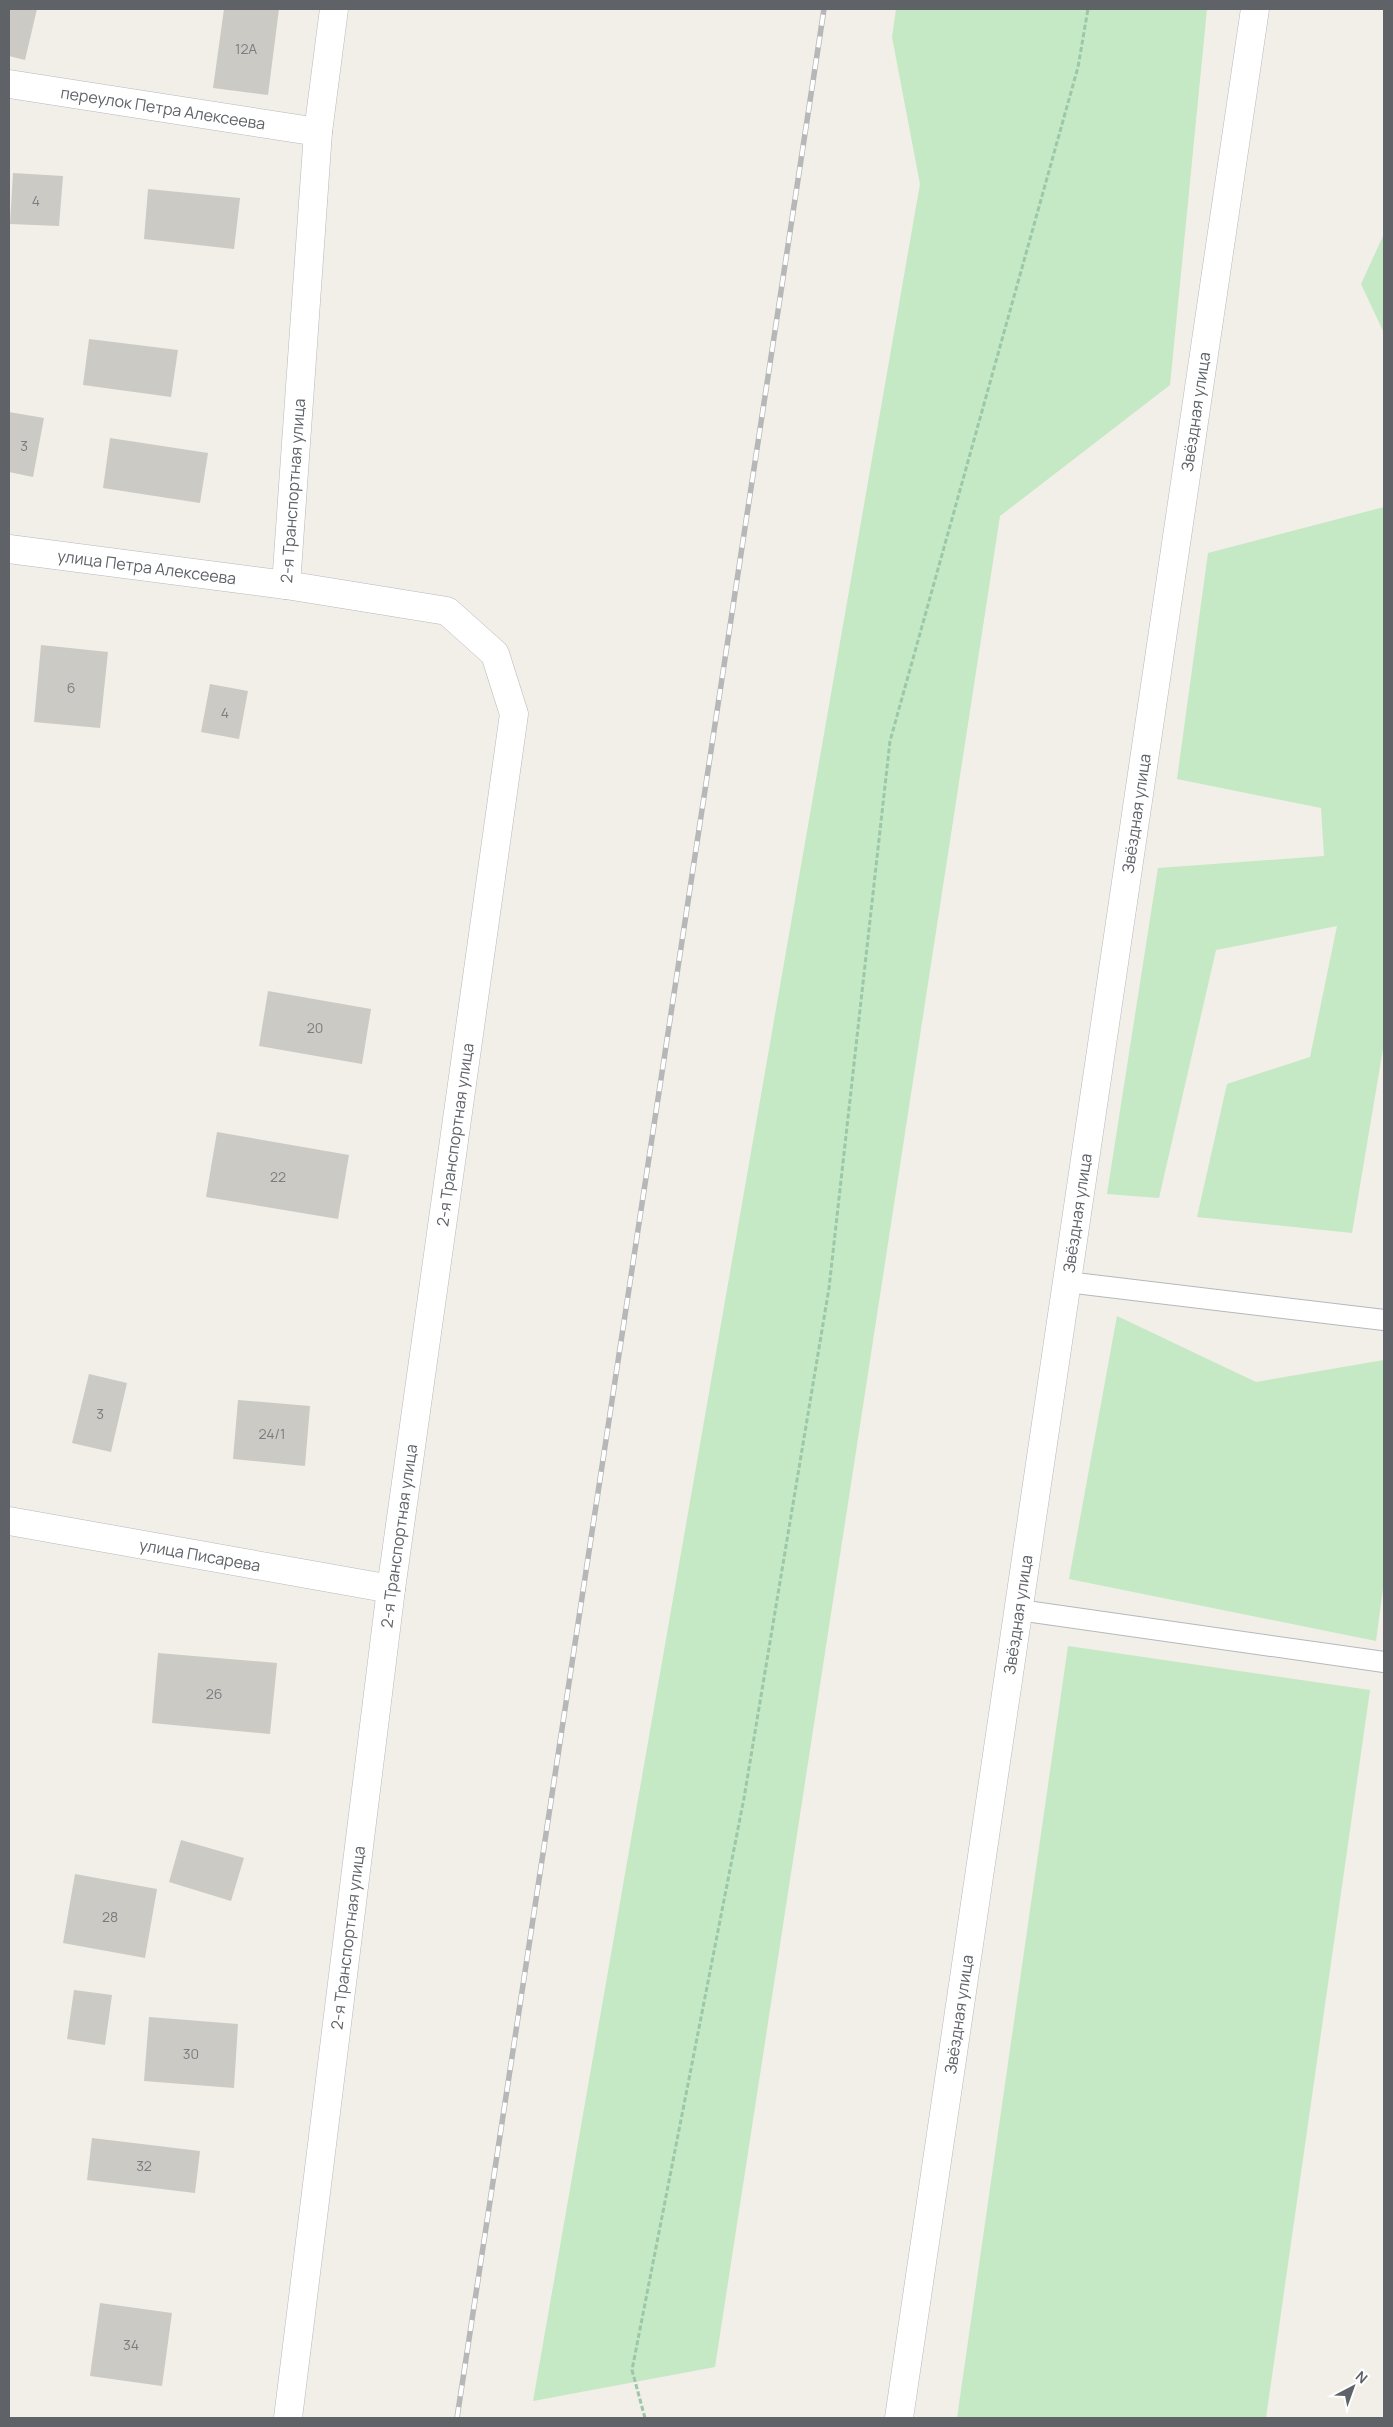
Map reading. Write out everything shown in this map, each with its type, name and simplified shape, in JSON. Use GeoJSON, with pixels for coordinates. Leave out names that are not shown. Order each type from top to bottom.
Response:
{"type":"FeatureCollection","features":[{"type":"Feature","properties":{"kind":"street","name":"2-я Транспортная улица"},"geometry":{"type":"LineString","coordinates":[[288,2418],[391,1589],[514,714],[495,654],[447,611],[286,585],[318,132],[334,9]]}},
{"type":"Feature","properties":{"kind":"street","name":"Звёздная улица"},"geometry":{"type":"LineString","coordinates":[[899,2418],[1256,9]]}},
{"type":"Feature","properties":{"kind":"street","name":"переулок Петра Алексеева"},"geometry":{"type":"LineString","coordinates":[[9,84],[318,132]]}},
{"type":"Feature","properties":{"kind":"street","name":"улица Петра Алексеева"},"geometry":{"type":"LineString","coordinates":[[9,549],[286,585]]}},
{"type":"Feature","properties":{"kind":"street","name":"улица Писарева"},"geometry":{"type":"LineString","coordinates":[[9,1521],[391,1589]]}},
{"type":"Feature","properties":{"kind":"lane"},"geometry":{"type":"LineString","coordinates":[[1068,1282],[1384,1320]]}},
{"type":"Feature","properties":{"kind":"lane"},"geometry":{"type":"LineString","coordinates":[[1019,1610],[1384,1662]]}},
{"type":"Feature","properties":{"kind":"path"},"geometry":{"type":"LineString","coordinates":[[645,2418],[632,2370],[744,1798],[829,1288],[890,741],[1078,68],[1088,9]]}},
{"type":"Feature","properties":{"kind":"green space"},"geometry":{"type":"Polygon","coordinates":[[[896,9],[1207,9],[1170,385],[1000,516],[715,2367],[533,2401],[920,184],[892,37],[896,9]]]}},
{"type":"Feature","properties":{"kind":"green space"},"geometry":{"type":"Polygon","coordinates":[[[1384,234],[1384,333],[1361,284],[1384,234]]]}},
{"type":"Feature","properties":{"kind":"green space"},"geometry":{"type":"Polygon","coordinates":[[[1384,507],[1384,1043],[1352,1233],[1197,1217],[1227,1084],[1310,1057],[1337,926],[1216,950],[1159,1198],[1107,1194],[1158,868],[1324,856],[1321,808],[1177,779],[1208,553],[1384,507]]]}},
{"type":"Feature","properties":{"kind":"green space"},"geometry":{"type":"Polygon","coordinates":[[[1117,1316],[1256,1382],[1384,1360],[1384,1581],[1376,1641],[1069,1579],[1117,1316]]]}},
{"type":"Feature","properties":{"kind":"green space"},"geometry":{"type":"Polygon","coordinates":[[[1068,1646],[1370,1690],[1266,2418],[957,2418],[1068,1646]]]}},
{"type":"Feature","properties":{"kind":"building"},"geometry":{"type":"Polygon","coordinates":[[[9,9],[37,9],[25,60],[9,56],[9,9]]]}},
{"type":"Feature","properties":{"kind":"building"},"geometry":{"type":"Polygon","coordinates":[[[224,9],[279,9],[268,95],[213,88],[224,9]]]}},
{"type":"Feature","properties":{"kind":"building"},"geometry":{"type":"Polygon","coordinates":[[[13,173],[63,176],[59,226],[10,224],[13,173]]]}},
{"type":"Feature","properties":{"kind":"building"},"geometry":{"type":"Polygon","coordinates":[[[148,189],[240,198],[234,249],[144,239],[148,189]]]}},
{"type":"Feature","properties":{"kind":"building"},"geometry":{"type":"Polygon","coordinates":[[[89,339],[178,350],[171,397],[83,385],[89,339]]]}},
{"type":"Feature","properties":{"kind":"building"},"geometry":{"type":"Polygon","coordinates":[[[9,412],[44,418],[33,477],[9,472],[9,412]]]}},
{"type":"Feature","properties":{"kind":"building"},"geometry":{"type":"Polygon","coordinates":[[[110,438],[208,453],[200,503],[103,488],[110,438]]]}},
{"type":"Feature","properties":{"kind":"building"},"geometry":{"type":"Polygon","coordinates":[[[41,645],[108,652],[100,728],[34,722],[41,645]]]}},
{"type":"Feature","properties":{"kind":"building"},"geometry":{"type":"Polygon","coordinates":[[[210,684],[248,691],[239,739],[201,732],[210,684]]]}},
{"type":"Feature","properties":{"kind":"building"},"geometry":{"type":"Polygon","coordinates":[[[268,991],[371,1009],[362,1064],[259,1046],[268,991]]]}},
{"type":"Feature","properties":{"kind":"building"},"geometry":{"type":"Polygon","coordinates":[[[217,1132],[349,1155],[338,1219],[206,1197],[217,1132]]]}},
{"type":"Feature","properties":{"kind":"building"},"geometry":{"type":"Polygon","coordinates":[[[89,1374],[127,1383],[111,1452],[72,1443],[89,1374]]]}},
{"type":"Feature","properties":{"kind":"building"},"geometry":{"type":"Polygon","coordinates":[[[238,1400],[310,1406],[305,1466],[233,1459],[238,1400]]]}},
{"type":"Feature","properties":{"kind":"building"},"geometry":{"type":"Polygon","coordinates":[[[158,1653],[277,1663],[270,1734],[152,1723],[158,1653]]]}},
{"type":"Feature","properties":{"kind":"building"},"geometry":{"type":"Polygon","coordinates":[[[181,1840],[244,1858],[231,1901],[169,1882],[181,1840]]]}},
{"type":"Feature","properties":{"kind":"building"},"geometry":{"type":"Polygon","coordinates":[[[75,1874],[157,1889],[145,1958],[63,1943],[75,1874]]]}},
{"type":"Feature","properties":{"kind":"building"},"geometry":{"type":"Polygon","coordinates":[[[74,1990],[112,1995],[105,2045],[67,2039],[74,1990]]]}},
{"type":"Feature","properties":{"kind":"building"},"geometry":{"type":"Polygon","coordinates":[[[149,2017],[238,2024],[234,2088],[144,2081],[149,2017]]]}},
{"type":"Feature","properties":{"kind":"building"},"geometry":{"type":"Polygon","coordinates":[[[92,2138],[200,2151],[195,2193],[87,2180],[92,2138]]]}},
{"type":"Feature","properties":{"kind":"building"},"geometry":{"type":"Polygon","coordinates":[[[100,2303],[172,2313],[162,2386],[90,2376],[100,2303]]]}},
{"type":"Feature","properties":{"kind":"railway"},"geometry":{"type":"LineString","coordinates":[[457,2418],[824,9]]}}]}
